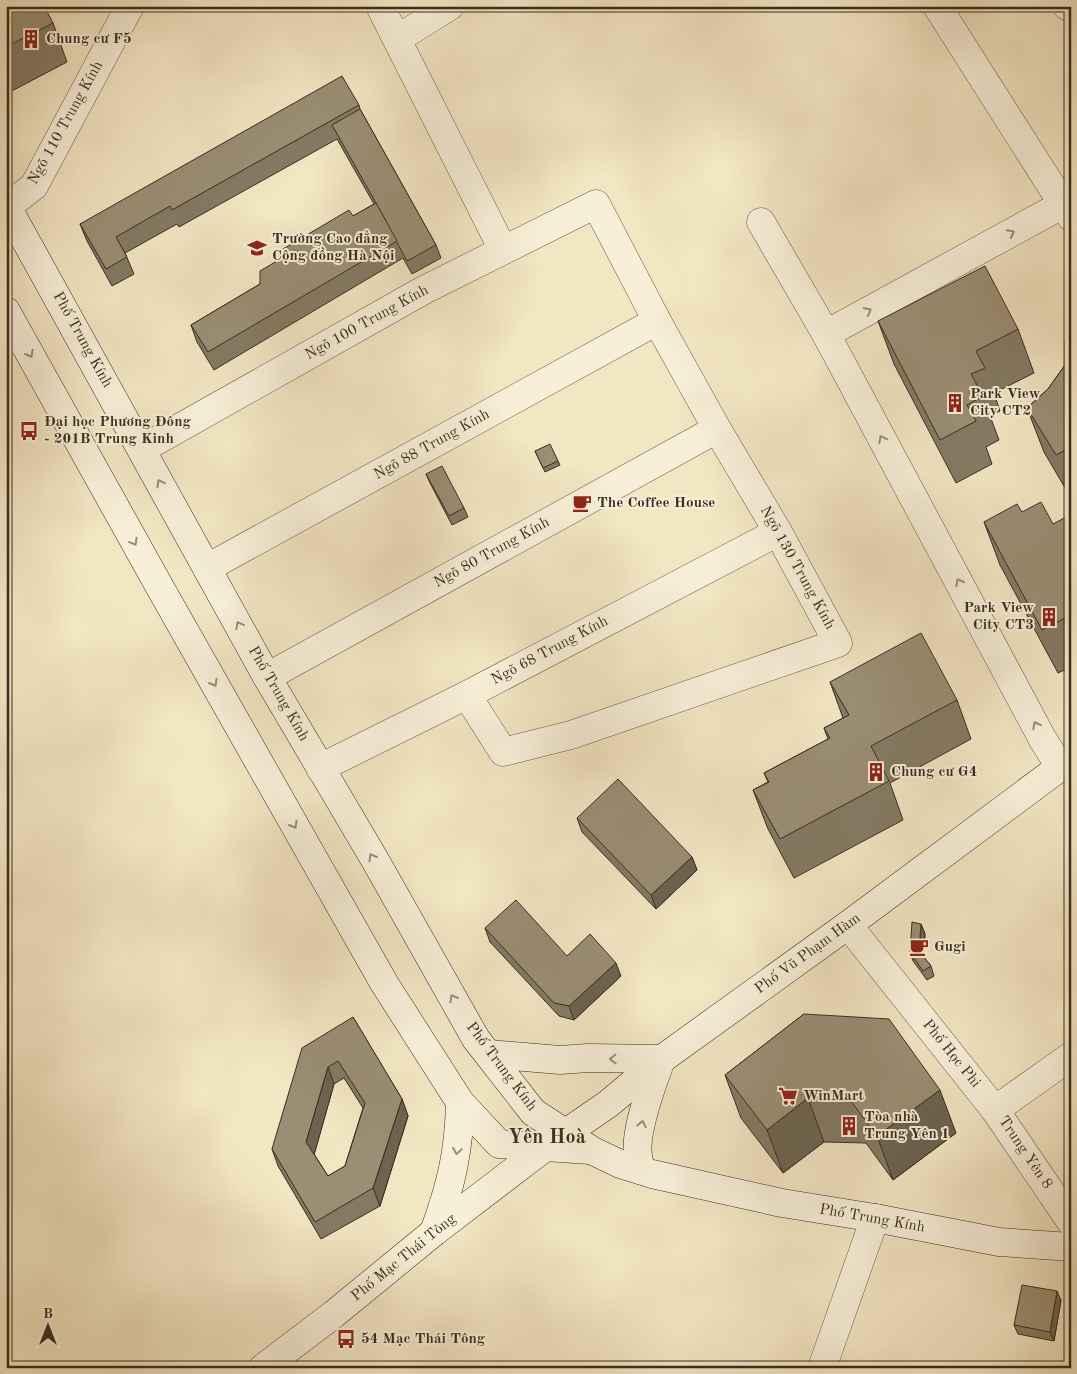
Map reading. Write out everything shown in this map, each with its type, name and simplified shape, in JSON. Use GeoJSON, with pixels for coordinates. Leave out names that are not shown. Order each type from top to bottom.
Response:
{"type":"FeatureCollection","features":[{"type":"Feature","properties":{"kind":"street","name":"Ngõ 110 Trung Kính"},"geometry":{"type":"LineString","coordinates":[[7,206],[34,186],[130,6]]}},
{"type":"Feature","properties":{"kind":"street"},"geometry":{"type":"LineString","coordinates":[[380,6],[503,250]]}},
{"type":"Feature","properties":{"kind":"street"},"geometry":{"type":"LineString","coordinates":[[397,39],[450,6]]}},
{"type":"Feature","properties":{"kind":"street"},"geometry":{"type":"LineString","coordinates":[[826,334],[1068,208],[937,6]]}},
{"type":"Feature","properties":{"kind":"street"},"geometry":{"type":"LineString","coordinates":[[1067,6],[1071,8]]}},
{"type":"Feature","properties":{"kind":"street","name":"Ngõ 100 Trung Kính"},"geometry":{"type":"LineString","coordinates":[[142,450],[424,290],[596,204]]}},
{"type":"Feature","properties":{"kind":"street","name":"Ngõ 130 Trung Kính"},"geometry":{"type":"LineString","coordinates":[[467,695],[503,752],[571,735],[838,643],[778,532],[657,322],[596,204]]}},
{"type":"Feature","properties":{"kind":"street","name":"Phố Trung Kính"},"geometry":{"type":"LineString","coordinates":[[7,206],[267,677],[476,1039],[554,1141]]}},
{"type":"Feature","properties":{"kind":"street"},"geometry":{"type":"LineString","coordinates":[[761,222],[826,334],[1042,738],[1065,763]]}},
{"type":"Feature","properties":{"kind":"street","name":"Phố Trung Kính"},"geometry":{"type":"LineString","coordinates":[[6,311],[162,591],[384,982],[460,1102],[499,1144],[554,1141],[591,1150],[620,1164],[683,1182],[782,1203],[875,1218],[999,1242],[1071,1247]]}},
{"type":"Feature","properties":{"kind":"street","name":"Ngõ 88 Trung Kính"},"geometry":{"type":"LineString","coordinates":[[207,568],[657,322]]}},
{"type":"Feature","properties":{"kind":"street","name":"Ngõ 80 Trung Kính"},"geometry":{"type":"LineString","coordinates":[[267,677],[717,429]]}},
{"type":"Feature","properties":{"kind":"street","name":"Ngõ 68 Trung Kính"},"geometry":{"type":"LineString","coordinates":[[320,768],[467,695],[778,532]]}},
{"type":"Feature","properties":{"kind":"street","name":"Phố Vũ Phạm Hàm"},"geometry":{"type":"LineString","coordinates":[[554,1141],[608,1104],[662,1059],[848,925],[1065,763]]}},
{"type":"Feature","properties":{"kind":"street","name":"Phố Học Phi"},"geometry":{"type":"LineString","coordinates":[[848,925],[995,1110]]}},
{"type":"Feature","properties":{"kind":"street"},"geometry":{"type":"LineString","coordinates":[[488,1054],[560,1060],[588,1058],[662,1059],[649,1090],[637,1146],[638,1158],[643,1171]]}},
{"type":"Feature","properties":{"kind":"street"},"geometry":{"type":"LineString","coordinates":[[995,1110],[1071,1056]]}},
{"type":"Feature","properties":{"kind":"street"},"geometry":{"type":"LineString","coordinates":[[434,1232],[446,1199],[454,1168],[459,1132],[460,1102]]}},
{"type":"Feature","properties":{"kind":"street","name":"Trung Yên 8"},"geometry":{"type":"LineString","coordinates":[[995,1110],[1071,1222]]}},
{"type":"Feature","properties":{"kind":"street","name":"Phố Mạc Thái Tông"},"geometry":{"type":"LineString","coordinates":[[263,1368],[334,1314],[434,1232],[554,1141]]}},
{"type":"Feature","properties":{"kind":"street"},"geometry":{"type":"LineString","coordinates":[[822,1368],[875,1218]]}},
{"type":"Feature","properties":{"kind":"building"},"geometry":{"type":"Polygon","coordinates":[[[6,6],[44,6],[53,23],[6,47],[6,6]]]}},
{"type":"Feature","properties":{"kind":"building"},"geometry":{"type":"Polygon","coordinates":[[[342,76],[359,105],[172,210],[170,206],[116,237],[127,257],[106,269],[80,224],[342,76]]]}},
{"type":"Feature","properties":{"kind":"building"},"geometry":{"type":"Polygon","coordinates":[[[360,109],[436,245],[407,261],[332,125],[360,109]]]}},
{"type":"Feature","properties":{"kind":"building"},"geometry":{"type":"Polygon","coordinates":[[[376,203],[397,241],[208,352],[191,325],[260,284],[260,271],[282,258],[278,252],[349,210],[353,216],[376,203]]]}},
{"type":"Feature","properties":{"kind":"building"},"geometry":{"type":"Polygon","coordinates":[[[985,266],[1018,329],[976,351],[985,368],[971,374],[983,396],[967,405],[976,421],[940,440],[878,321],[985,266]]]}},
{"type":"Feature","properties":{"kind":"building"},"geometry":{"type":"Polygon","coordinates":[[[1065,341],[1071,341],[1071,447],[1056,455],[1027,408],[1048,389],[1065,365],[1065,341]]]}},
{"type":"Feature","properties":{"kind":"building"},"geometry":{"type":"Polygon","coordinates":[[[550,444],[558,461],[543,468],[535,451],[550,444]]]}},
{"type":"Feature","properties":{"kind":"building"},"geometry":{"type":"Polygon","coordinates":[[[442,466],[464,508],[449,516],[426,474],[442,466]]]}},
{"type":"Feature","properties":{"kind":"building"},"geometry":{"type":"Polygon","coordinates":[[[1041,502],[1053,524],[1068,516],[1071,521],[1071,615],[1042,630],[984,522],[1017,504],[1022,512],[1041,502]]]}},
{"type":"Feature","properties":{"kind":"building"},"geometry":{"type":"Polygon","coordinates":[[[921,633],[957,700],[871,746],[889,781],[780,839],[753,790],[769,782],[764,773],[830,738],[824,728],[849,715],[830,682],[921,633]]]}},
{"type":"Feature","properties":{"kind":"building"},"geometry":{"type":"Polygon","coordinates":[[[618,779],[692,857],[651,895],[577,818],[618,779]]]}},
{"type":"Feature","properties":{"kind":"building"},"geometry":{"type":"Polygon","coordinates":[[[516,900],[567,956],[590,934],[616,963],[569,1006],[554,1003],[485,928],[516,900]]]}},
{"type":"Feature","properties":{"kind":"building"},"geometry":{"type":"Polygon","coordinates":[[[912,922],[921,924],[919,951],[931,966],[923,971],[910,952],[912,922]]]}},
{"type":"Feature","properties":{"kind":"building"},"geometry":{"type":"Polygon","coordinates":[[[804,1014],[889,1019],[940,1090],[877,1136],[850,1100],[808,1098],[767,1130],[725,1075],[804,1014]]]}},
{"type":"Feature","properties":{"kind":"building"},"geometry":{"type":"Polygon","coordinates":[[[353,1017],[402,1099],[373,1188],[315,1222],[272,1149],[302,1048],[353,1017]],[[338,1061],[328,1067],[306,1142],[328,1176],[345,1166],[365,1103],[338,1061]]]}},
{"type":"Feature","properties":{"kind":"building"},"geometry":{"type":"Polygon","coordinates":[[[1022,1285],[1057,1291],[1050,1332],[1014,1325],[1022,1285]]]}},
{"type":"Feature","properties":{"kind":"place","name":"Chung cư F5"},"geometry":{"type":"Point","coordinates":[31,39]}},
{"type":"Feature","properties":{"kind":"place","name":"Trường Cao đẳng Cộng đồng Hà Nội"},"geometry":{"type":"Point","coordinates":[257,248]}},
{"type":"Feature","properties":{"kind":"place","name":"Park View City CT2"},"geometry":{"type":"Point","coordinates":[955,403]}},
{"type":"Feature","properties":{"kind":"place","name":"Đại học Phương Đông - 201B Trung Kinh"},"geometry":{"type":"Point","coordinates":[29,431]}},
{"type":"Feature","properties":{"kind":"place","name":"The Coffee House"},"geometry":{"type":"Point","coordinates":[582,503]}},
{"type":"Feature","properties":{"kind":"place","name":"Park View City CT3"},"geometry":{"type":"Point","coordinates":[1049,617]}},
{"type":"Feature","properties":{"kind":"place","name":"Chung cư G4"},"geometry":{"type":"Point","coordinates":[876,772]}},
{"type":"Feature","properties":{"kind":"place","name":"Gugi"},"geometry":{"type":"Point","coordinates":[919,947]}},
{"type":"Feature","properties":{"kind":"place","name":"WinMart"},"geometry":{"type":"Point","coordinates":[788,1096]}},
{"type":"Feature","properties":{"kind":"place","name":"Tòa nhà Trung Yên 1"},"geometry":{"type":"Point","coordinates":[849,1126]}},
{"type":"Feature","properties":{"kind":"place","name":"54 Mạc Thái Tông"},"geometry":{"type":"Point","coordinates":[346,1339]}},
{"type":"Feature","properties":{"kind":"district","name":"Yên Hoà"},"geometry":{"type":"Point","coordinates":[547,1138]}}]}
